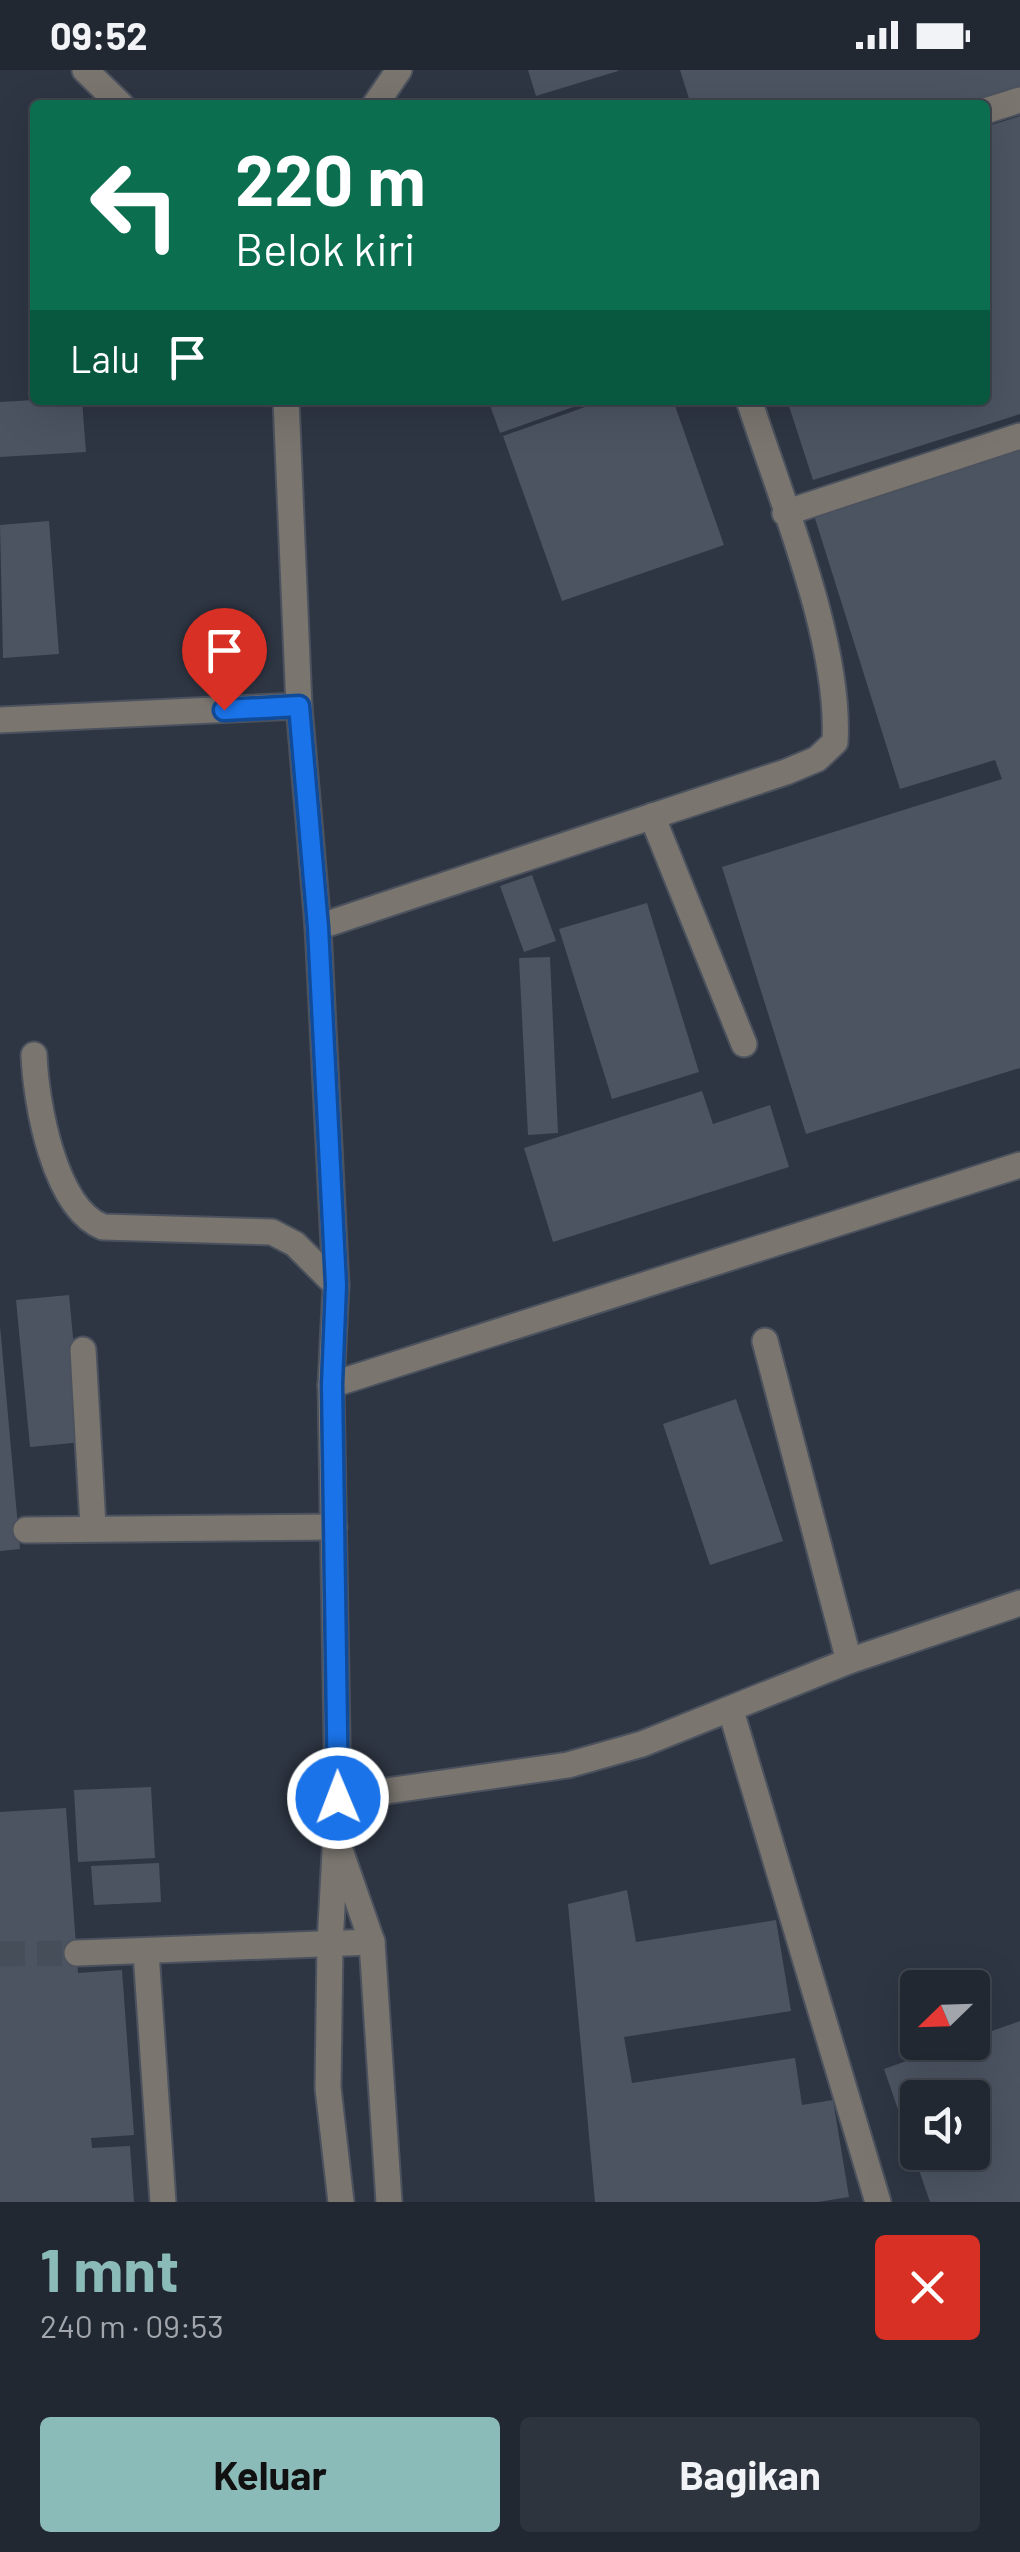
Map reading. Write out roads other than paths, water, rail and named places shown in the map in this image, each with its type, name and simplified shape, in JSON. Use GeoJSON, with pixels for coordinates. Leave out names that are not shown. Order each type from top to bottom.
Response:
{"type":"FeatureCollection","features":[{"type":"Feature","properties":{"kind":"street"},"geometry":{"type":"LineString","coordinates":[[86,70],[116,100]]}},
{"type":"Feature","properties":{"kind":"street"},"geometry":{"type":"LineString","coordinates":[[378,100],[399,70]]}},
{"type":"Feature","properties":{"kind":"street"},"geometry":{"type":"LineString","coordinates":[[990,110],[1020,100]]}},
{"type":"Feature","properties":{"kind":"street"},"geometry":{"type":"LineString","coordinates":[[286,405],[299,706],[318,927],[336,1285],[332,1384],[338,1844],[330,1944],[328,2088],[341,2202]]}},
{"type":"Feature","properties":{"kind":"street"},"geometry":{"type":"LineString","coordinates":[[318,927],[786,772],[817,759],[834,742],[836,709],[829,660],[751,405]]}},
{"type":"Feature","properties":{"kind":"street"},"geometry":{"type":"LineString","coordinates":[[785,513],[1020,436]]}},
{"type":"Feature","properties":{"kind":"street"},"geometry":{"type":"LineString","coordinates":[[0,720],[299,706]]}},
{"type":"Feature","properties":{"kind":"street"},"geometry":{"type":"LineString","coordinates":[[652,816],[744,1044]]}},
{"type":"Feature","properties":{"kind":"street"},"geometry":{"type":"LineString","coordinates":[[34,1054],[41,1115],[72,1204],[84,1220],[103,1228],[272,1232],[295,1244],[336,1285]]}},
{"type":"Feature","properties":{"kind":"street"},"geometry":{"type":"LineString","coordinates":[[332,1384],[1020,1165]]}},
{"type":"Feature","properties":{"kind":"street"},"geometry":{"type":"LineString","coordinates":[[765,1341],[849,1662]]}},
{"type":"Feature","properties":{"kind":"street"},"geometry":{"type":"LineString","coordinates":[[83,1350],[94,1526]]}},
{"type":"Feature","properties":{"kind":"street"},"geometry":{"type":"LineString","coordinates":[[26,1530],[94,1526],[334,1526]]}},
{"type":"Feature","properties":{"kind":"street"},"geometry":{"type":"LineString","coordinates":[[338,1798],[568,1765],[642,1744],[849,1662],[1020,1603]]}},
{"type":"Feature","properties":{"kind":"street"},"geometry":{"type":"LineString","coordinates":[[731,1711],[878,2202]]}},
{"type":"Feature","properties":{"kind":"street"},"geometry":{"type":"LineString","coordinates":[[338,1844],[372,1942],[389,2202]]}},
{"type":"Feature","properties":{"kind":"street"},"geometry":{"type":"LineString","coordinates":[[76,1953],[372,1942]]}},
{"type":"Feature","properties":{"kind":"street"},"geometry":{"type":"LineString","coordinates":[[146,1952],[164,2202]]}},
{"type":"Feature","properties":{"kind":"tunnel"},"geometry":{"type":"LineString","coordinates":[[0,1954],[77,1953]]}}]}
